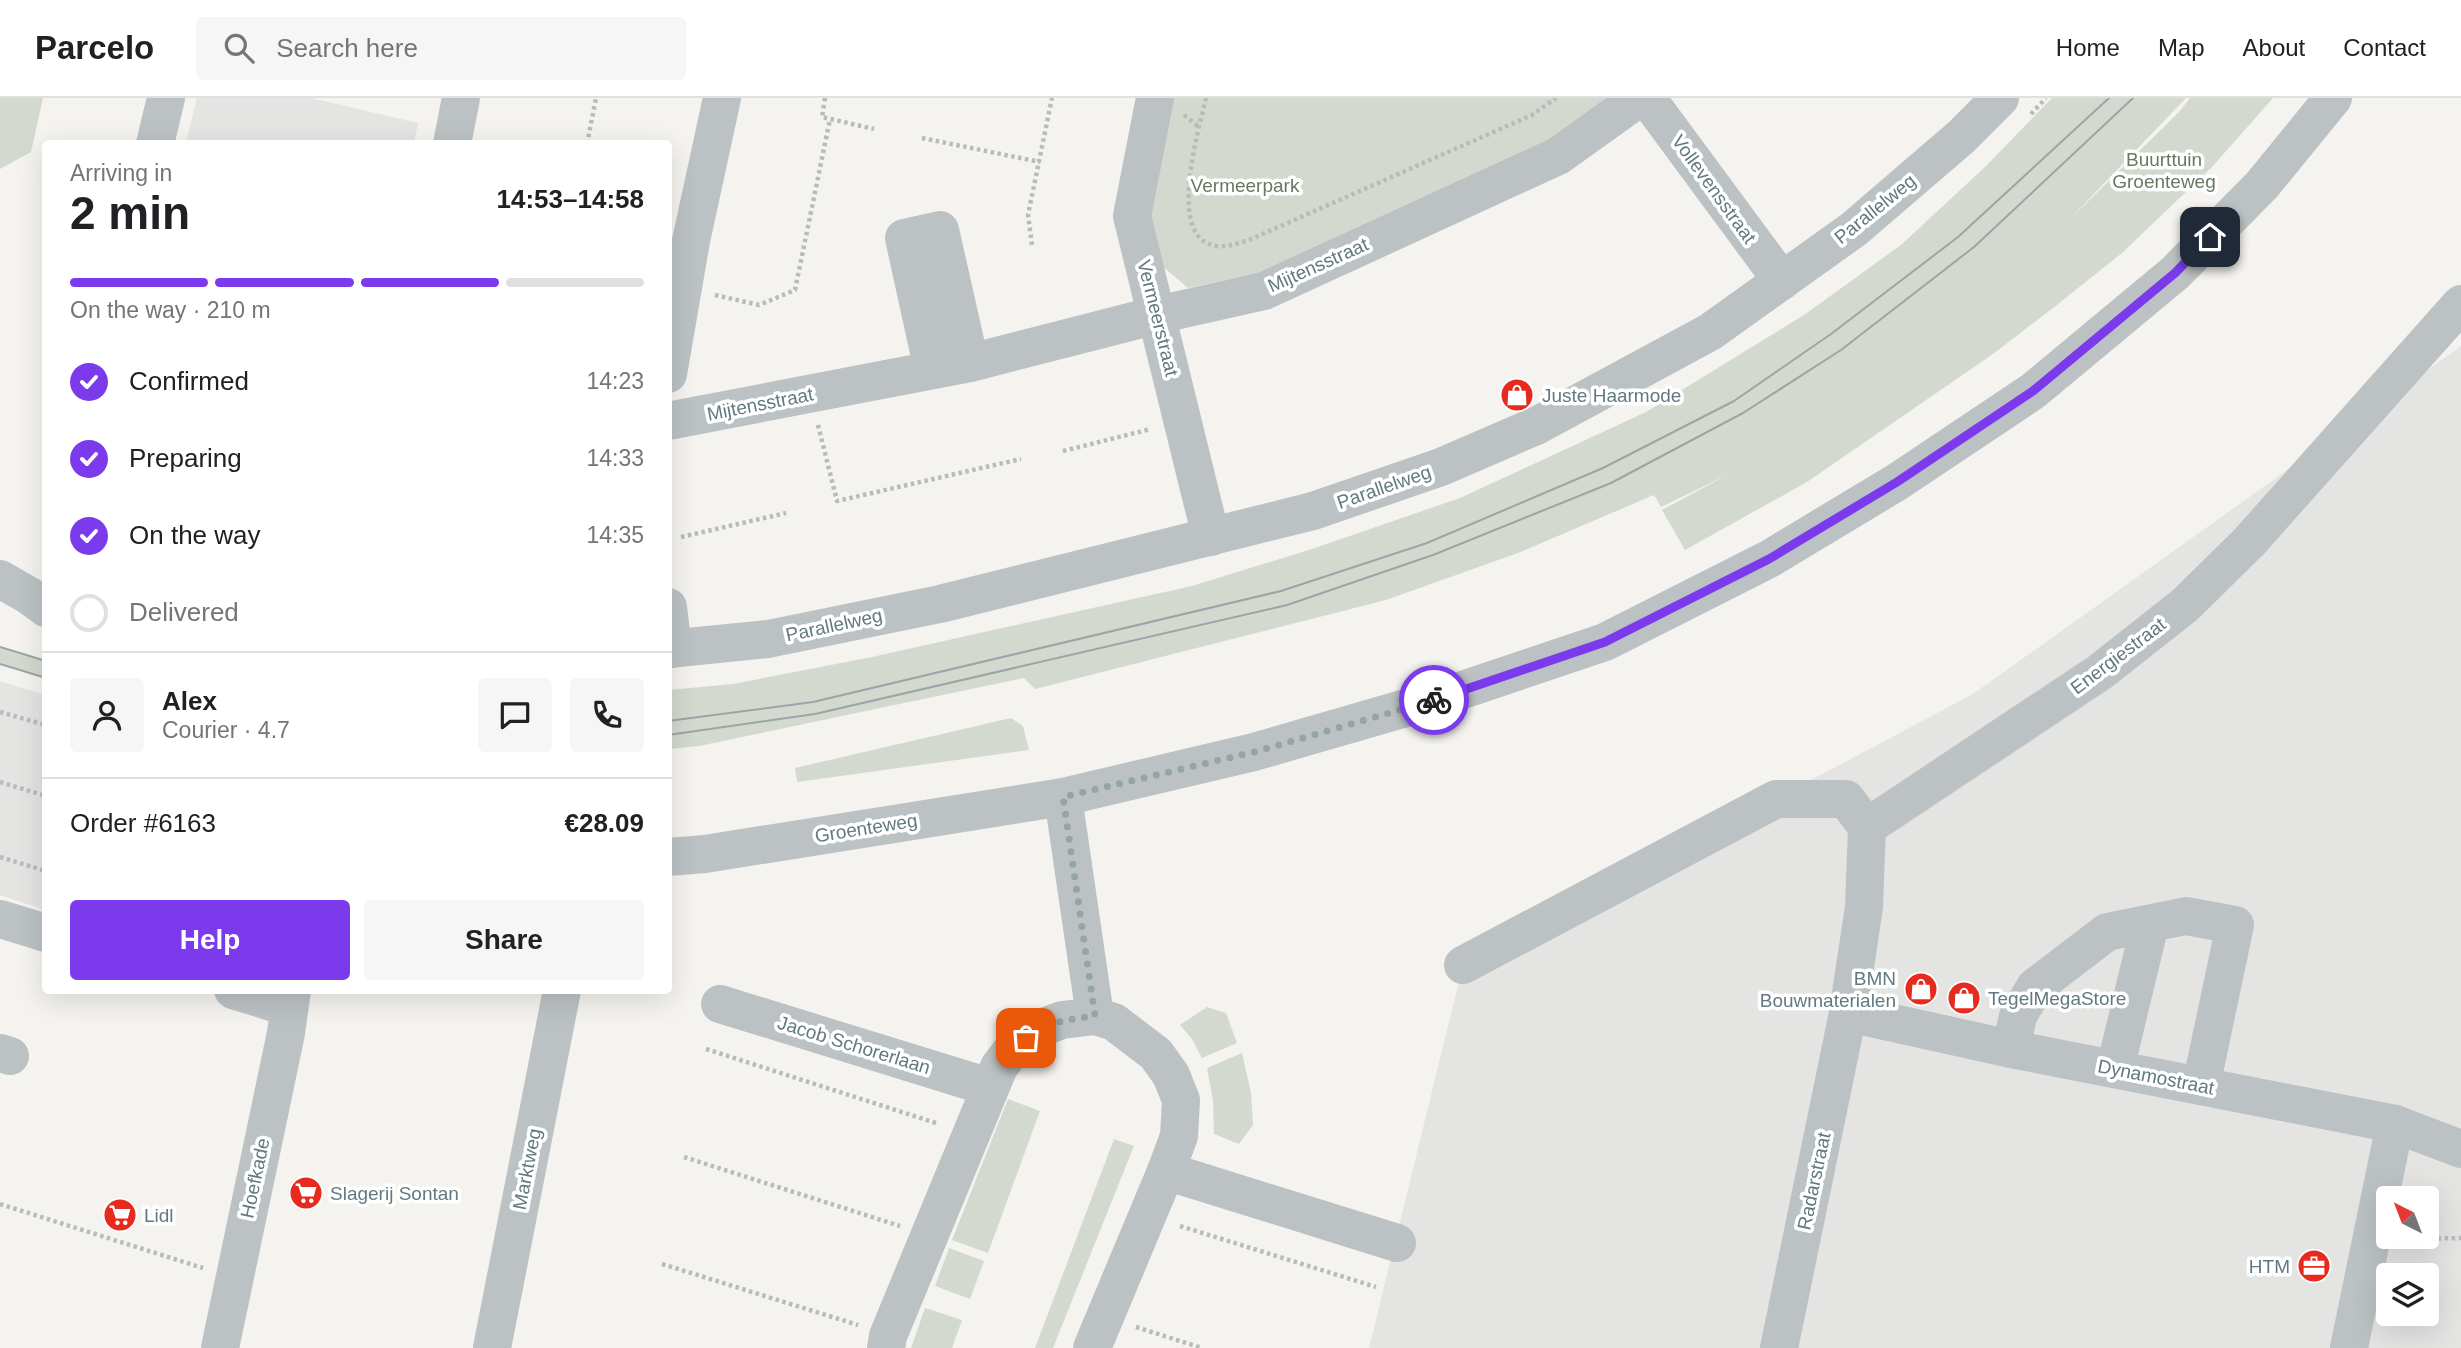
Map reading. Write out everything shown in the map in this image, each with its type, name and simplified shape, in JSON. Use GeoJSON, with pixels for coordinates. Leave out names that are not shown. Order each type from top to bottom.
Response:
{"type":"FeatureCollection","features":[{"type":"Feature","properties":{"kind":"street"},"geometry":{"type":"LineString","coordinates":[[156,140],[166,98]]}},
{"type":"Feature","properties":{"kind":"street"},"geometry":{"type":"LineString","coordinates":[[453,140],[461,98]]}},
{"type":"Feature","properties":{"kind":"street"},"geometry":{"type":"LineString","coordinates":[[672,351],[683,289],[680,238],[722,98]]}},
{"type":"Feature","properties":{"kind":"street","name":"Vermeerstraat"},"geometry":{"type":"LineString","coordinates":[[1154,98],[1132,216],[1211,537]]}},
{"type":"Feature","properties":{"kind":"street","name":"Mijtensstraat"},"geometry":{"type":"LineString","coordinates":[[672,421],[970,363],[1264,290],[1558,156],[1639,98]]}},
{"type":"Feature","properties":{"kind":"street","name":"Vollevensstraat"},"geometry":{"type":"LineString","coordinates":[[1647,98],[1782,281]]}},
{"type":"Feature","properties":{"kind":"street","name":"Parallelweg"},"geometry":{"type":"LineString","coordinates":[[672,649],[768,639],[940,604],[1313,511],[1415,476],[1536,426],[1710,332],[1854,229],[1961,137],[2000,98]]}},
{"type":"Feature","properties":{"kind":"street","name":"Groenteweg"},"geometry":{"type":"LineString","coordinates":[[672,857],[705,854],[1063,797],[1254,752],[1430,701],[1605,642],[1769,559],[1897,482],[2033,391],[2175,273],[2262,185],[2333,98]]}},
{"type":"Feature","properties":{"kind":"street"},"geometry":{"type":"LineString","coordinates":[[933,370],[904,238],[940,230],[970,363]]}},
{"type":"Feature","properties":{"kind":"street","name":"Energiestraat"},"geometry":{"type":"LineString","coordinates":[[1867,827],[2101,672],[2185,604],[2249,542],[2461,304]]}},
{"type":"Feature","properties":{"kind":"street"},"geometry":{"type":"LineString","coordinates":[[0,579],[42,592]]}},
{"type":"Feature","properties":{"kind":"street"},"geometry":{"type":"LineString","coordinates":[[0,579],[42,605]]}},
{"type":"Feature","properties":{"kind":"street"},"geometry":{"type":"LineString","coordinates":[[1063,797],[1095,1016]]}},
{"type":"Feature","properties":{"kind":"street"},"geometry":{"type":"LineString","coordinates":[[1463,965],[1776,799],[1846,799],[1867,827],[1864,907],[1848,1013]]}},
{"type":"Feature","properties":{"kind":"street"},"geometry":{"type":"LineString","coordinates":[[2011,1049],[2018,1016],[2035,987],[2107,932],[2186,916],[2235,925],[2201,1086]]}},
{"type":"Feature","properties":{"kind":"street"},"geometry":{"type":"LineString","coordinates":[[0,919],[42,932]]}},
{"type":"Feature","properties":{"kind":"street"},"geometry":{"type":"LineString","coordinates":[[2115,1069],[2150,924]]}},
{"type":"Feature","properties":{"kind":"street"},"geometry":{"type":"LineString","coordinates":[[258,994],[290,999]]}},
{"type":"Feature","properties":{"kind":"street","name":"Marktweg"},"geometry":{"type":"LineString","coordinates":[[492,1348],[561,994]]}},
{"type":"Feature","properties":{"kind":"street","name":"Hoefkade"},"geometry":{"type":"LineString","coordinates":[[220,1348],[286,1033],[290,999]]}},
{"type":"Feature","properties":{"kind":"street","name":"Jacob Schorerlaan"},"geometry":{"type":"LineString","coordinates":[[720,1004],[989,1087]]}},
{"type":"Feature","properties":{"kind":"street","name":"Dynamostraat"},"geometry":{"type":"LineString","coordinates":[[1848,1013],[2011,1049],[2395,1124],[2461,1149]]}},
{"type":"Feature","properties":{"kind":"street","name":"Radarstraat"},"geometry":{"type":"LineString","coordinates":[[1779,1348],[1848,1013]]}},
{"type":"Feature","properties":{"kind":"street"},"geometry":{"type":"LineString","coordinates":[[887,1342],[999,1067],[1014,1047],[1038,1029],[1062,1020],[1095,1016],[1114,1022],[1156,1054],[1189,1102],[1166,1171],[1099,1332]]}},
{"type":"Feature","properties":{"kind":"street"},"geometry":{"type":"LineString","coordinates":[[2349,1348],[2395,1124]]}},
{"type":"Feature","properties":{"kind":"street"},"geometry":{"type":"LineString","coordinates":[[1166,1171],[1397,1243]]}},
{"type":"Feature","properties":{"kind":"path"},"geometry":{"type":"LineString","coordinates":[[588,140],[597,98]]}},
{"type":"Feature","properties":{"kind":"path"},"geometry":{"type":"LineString","coordinates":[[825,98],[822,117],[874,129]]}},
{"type":"Feature","properties":{"kind":"path"},"geometry":{"type":"LineString","coordinates":[[1032,245],[1028,215],[1052,98]]}},
{"type":"Feature","properties":{"kind":"path"},"geometry":{"type":"LineString","coordinates":[[1206,98],[1189,189],[1188,215],[1198,237],[1214,246],[1228,246],[1249,240],[1532,116],[1556,98]]}},
{"type":"Feature","properties":{"kind":"path"},"geometry":{"type":"LineString","coordinates":[[683,289],[759,305],[795,290],[830,119]]}},
{"type":"Feature","properties":{"kind":"path"},"geometry":{"type":"LineString","coordinates":[[922,138],[1040,162]]}},
{"type":"Feature","properties":{"kind":"path"},"geometry":{"type":"LineString","coordinates":[[811,394],[837,501],[1021,459]]}},
{"type":"Feature","properties":{"kind":"path"},"geometry":{"type":"LineString","coordinates":[[1063,450],[1160,427]]}},
{"type":"Feature","properties":{"kind":"path"},"geometry":{"type":"LineString","coordinates":[[681,537],[786,513]]}},
{"type":"Feature","properties":{"kind":"path"},"geometry":{"type":"LineString","coordinates":[[0,712],[42,724]]}},
{"type":"Feature","properties":{"kind":"path"},"geometry":{"type":"LineString","coordinates":[[0,782],[42,795]]}},
{"type":"Feature","properties":{"kind":"path"},"geometry":{"type":"LineString","coordinates":[[0,857],[42,870]]}},
{"type":"Feature","properties":{"kind":"path"},"geometry":{"type":"LineString","coordinates":[[706,1049],[970,1133]]}},
{"type":"Feature","properties":{"kind":"path"},"geometry":{"type":"LineString","coordinates":[[684,1157],[929,1236]]}},
{"type":"Feature","properties":{"kind":"path"},"geometry":{"type":"LineString","coordinates":[[0,1204],[233,1278]]}},
{"type":"Feature","properties":{"kind":"path"},"geometry":{"type":"LineString","coordinates":[[1148,1214],[1376,1287]]}},
{"type":"Feature","properties":{"kind":"path"},"geometry":{"type":"LineString","coordinates":[[2398,1254],[2405,1244],[2417,1240],[2461,1238]]}},
{"type":"Feature","properties":{"kind":"path"},"geometry":{"type":"LineString","coordinates":[[662,1264],[887,1342]]}},
{"type":"Feature","properties":{"kind":"path"},"geometry":{"type":"LineString","coordinates":[[1099,1332],[1202,1348]]}},
{"type":"Feature","properties":{"kind":"shaded area"},"geometry":{"type":"Polygon","coordinates":[[[197,98],[311,98],[418,123],[415,140],[187,140],[197,98]]]}},
{"type":"Feature","properties":{"kind":"shaded area"},"geometry":{"type":"Polygon","coordinates":[[[2461,346],[2461,1348],[1369,1348],[1463,965],[1973,694],[2461,346]]]}},
{"type":"Feature","properties":{"kind":"shaded area"},"geometry":{"type":"Polygon","coordinates":[[[0,681],[42,694],[42,909],[0,895],[0,681]]]}},
{"type":"Feature","properties":{"kind":"green space"},"geometry":{"type":"Polygon","coordinates":[[[0,98],[43,98],[31,152],[0,169],[0,98]]]}},
{"type":"Feature","properties":{"kind":"green space","name":"Vermeerpark"},"geometry":{"type":"Polygon","coordinates":[[[1172,98],[1609,98],[1545,144],[1265,272],[1188,288],[1161,265],[1149,213],[1172,98]]]}},
{"type":"Feature","properties":{"kind":"green space","name":"Buurttuin Groenteweg"},"geometry":{"type":"Polygon","coordinates":[[[2052,98],[2186,98],[2068,221],[2190,98],[2273,98],[2212,167],[2122,253],[2053,308],[1993,354],[1807,482],[1685,550],[1662,510],[1727,475],[1661,507],[1654,495],[1518,553],[1386,600],[1035,689],[1024,678],[699,746],[672,749],[672,690],[733,684],[872,657],[1192,586],[1312,549],[1460,498],[1646,412],[1804,315],[1901,245],[1986,166],[2052,98]]]}},
{"type":"Feature","properties":{"kind":"green space"},"geometry":{"type":"Polygon","coordinates":[[[0,647],[42,660],[42,677],[0,663],[0,647]]]}},
{"type":"Feature","properties":{"kind":"green space"},"geometry":{"type":"Polygon","coordinates":[[[1011,718],[1023,726],[1029,750],[797,782],[795,768],[1011,718]]]}},
{"type":"Feature","properties":{"kind":"green space"},"geometry":{"type":"Polygon","coordinates":[[[1207,1007],[1226,1013],[1237,1043],[1202,1058],[1192,1039],[1180,1025],[1207,1007]]]}},
{"type":"Feature","properties":{"kind":"green space"},"geometry":{"type":"Polygon","coordinates":[[[1242,1053],[1251,1093],[1253,1125],[1239,1144],[1214,1134],[1213,1100],[1207,1068],[1242,1053]]]}},
{"type":"Feature","properties":{"kind":"green space"},"geometry":{"type":"Polygon","coordinates":[[[1008,1099],[1040,1111],[988,1253],[952,1240],[1008,1099]]]}},
{"type":"Feature","properties":{"kind":"green space"},"geometry":{"type":"Polygon","coordinates":[[[1114,1139],[1134,1146],[1053,1348],[1035,1348],[1114,1139]]]}},
{"type":"Feature","properties":{"kind":"green space"},"geometry":{"type":"Polygon","coordinates":[[[949,1248],[984,1261],[970,1299],[935,1286],[949,1248]]]}},
{"type":"Feature","properties":{"kind":"green space"},"geometry":{"type":"Polygon","coordinates":[[[925,1308],[962,1320],[952,1348],[911,1348],[925,1308]]]}},
{"type":"Feature","properties":{"kind":"tram line"},"geometry":{"type":"LineString","coordinates":[[672,720],[813,702],[1281,591],[1427,543],[1603,468],[1734,401],[1831,334],[1958,237],[2109,98]]}},
{"type":"Feature","properties":{"kind":"tram line"},"geometry":{"type":"LineString","coordinates":[[672,734],[815,714],[1287,605],[1433,555],[1611,483],[1743,413],[1841,350],[1974,247],[2133,98]]}},
{"type":"Feature","properties":{"kind":"tram line"},"geometry":{"type":"LineString","coordinates":[[0,647],[42,660]]}},
{"type":"Feature","properties":{"kind":"tram line"},"geometry":{"type":"LineString","coordinates":[[0,664],[42,677]]}},
{"type":"Feature","properties":{"kind":"way so far"},"geometry":{"type":"LineString","coordinates":[[1026,1038],[1038,1029],[1062,1020],[1095,1016],[1063,797],[1254,752],[1434,700]]}},
{"type":"Feature","properties":{"kind":"place","name":"Juste Haarmode"},"geometry":{"type":"Point","coordinates":[1517,395]}},
{"type":"Feature","properties":{"kind":"place","name":"BMN Bouwmaterialen"},"geometry":{"type":"Point","coordinates":[1921,989]}},
{"type":"Feature","properties":{"kind":"place","name":"TegelMegaStore"},"geometry":{"type":"Point","coordinates":[1964,998]}},
{"type":"Feature","properties":{"kind":"place","name":"Slagerij Sontan"},"geometry":{"type":"Point","coordinates":[306,1193]}},
{"type":"Feature","properties":{"kind":"place","name":"Lidl"},"geometry":{"type":"Point","coordinates":[120,1215]}},
{"type":"Feature","properties":{"kind":"place","name":"HTM"},"geometry":{"type":"Point","coordinates":[2314,1266]}},
{"type":"Feature","properties":{"kind":"route"},"geometry":{"type":"LineString","coordinates":[[1434,700],[1605,642],[1769,559],[1897,482],[2033,391],[2175,273],[2210,237]]}}]}
